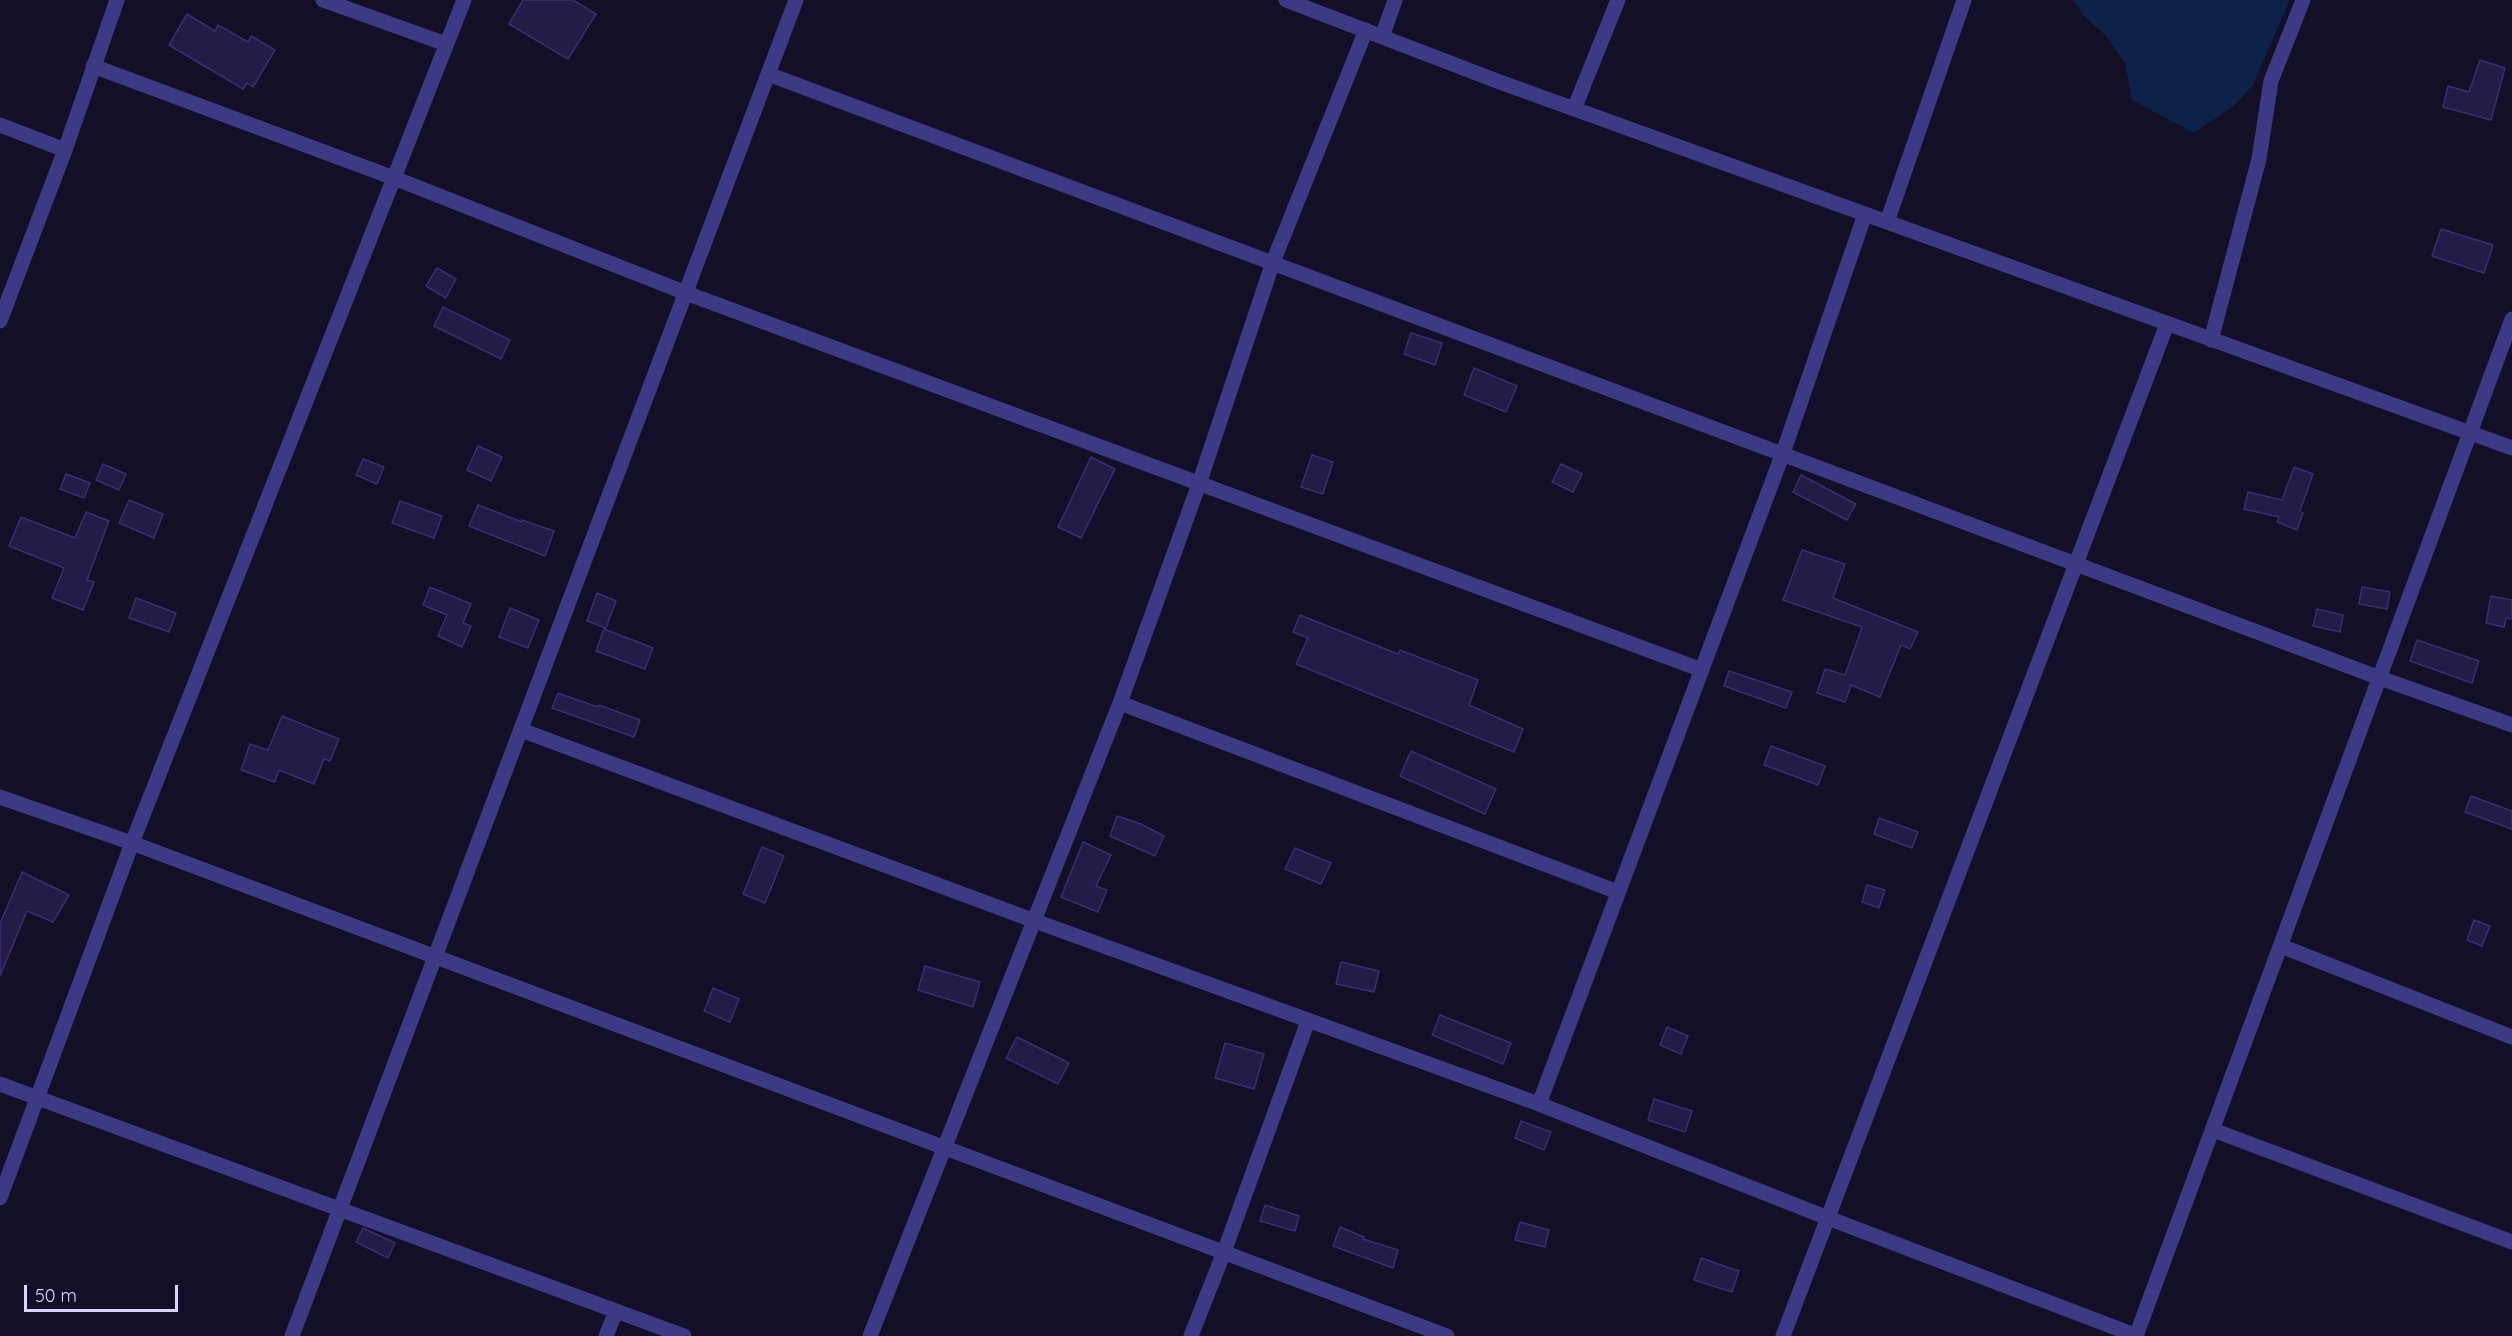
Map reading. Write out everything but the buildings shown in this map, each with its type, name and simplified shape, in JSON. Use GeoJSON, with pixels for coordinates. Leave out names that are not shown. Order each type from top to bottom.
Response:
{"type":"FeatureCollection","features":[{"type":"Feature","properties":{"kind":"street"},"geometry":{"type":"LineString","coordinates":[[0,321],[65,150],[117,0]]}},
{"type":"Feature","properties":{"kind":"street"},"geometry":{"type":"LineString","coordinates":[[323,0],[446,44]]}},
{"type":"Feature","properties":{"kind":"street"},"geometry":{"type":"LineString","coordinates":[[0,1198],[132,843],[464,0]]}},
{"type":"Feature","properties":{"kind":"street"},"geometry":{"type":"LineString","coordinates":[[292,1336],[796,0]]}},
{"type":"Feature","properties":{"kind":"street"},"geometry":{"type":"LineString","coordinates":[[1287,0],[1574,109],[2512,448]]}},
{"type":"Feature","properties":{"kind":"street"},"geometry":{"type":"LineString","coordinates":[[1382,37],[1395,0]]}},
{"type":"Feature","properties":{"kind":"street"},"geometry":{"type":"LineString","coordinates":[[1574,109],[1618,0]]}},
{"type":"Feature","properties":{"kind":"street"},"geometry":{"type":"LineString","coordinates":[[1887,222],[1964,0]]}},
{"type":"Feature","properties":{"kind":"street"},"geometry":{"type":"LineString","coordinates":[[2211,339],[2259,159],[2271,81],[2303,0]]}},
{"type":"Feature","properties":{"kind":"street"},"geometry":{"type":"LineString","coordinates":[[870,1336],[1120,702],[1199,484],[1273,262],[1366,30]]}},
{"type":"Feature","properties":{"kind":"street"},"geometry":{"type":"LineString","coordinates":[[93,66],[394,178],[686,293],[1702,670]]}},
{"type":"Feature","properties":{"kind":"street"},"geometry":{"type":"LineString","coordinates":[[768,74],[2077,562],[2380,678],[2512,725]]}},
{"type":"Feature","properties":{"kind":"street"},"geometry":{"type":"LineString","coordinates":[[0,124],[65,150]]}},
{"type":"Feature","properties":{"kind":"street"},"geometry":{"type":"LineString","coordinates":[[1539,1104],[1784,453],[1865,214]]}},
{"type":"Feature","properties":{"kind":"street"},"geometry":{"type":"LineString","coordinates":[[521,730],[1035,921],[1539,1104],[2137,1336],[2512,319]]}},
{"type":"Feature","properties":{"kind":"street"},"geometry":{"type":"LineString","coordinates":[[1783,1336],[2167,324]]}},
{"type":"Feature","properties":{"kind":"street"},"geometry":{"type":"LineString","coordinates":[[1120,702],[1618,892]]}},
{"type":"Feature","properties":{"kind":"street"},"geometry":{"type":"LineString","coordinates":[[0,797],[132,843],[1447,1336]]}},
{"type":"Feature","properties":{"kind":"street"},"geometry":{"type":"LineString","coordinates":[[2281,946],[2512,1038]]}},
{"type":"Feature","properties":{"kind":"street"},"geometry":{"type":"LineString","coordinates":[[1191,1336],[1308,1021]]}},
{"type":"Feature","properties":{"kind":"street"},"geometry":{"type":"LineString","coordinates":[[0,1084],[684,1336]]}},
{"type":"Feature","properties":{"kind":"street"},"geometry":{"type":"LineString","coordinates":[[2213,1130],[2512,1242]]}},
{"type":"Feature","properties":{"kind":"street"},"geometry":{"type":"LineString","coordinates":[[606,1336],[616,1311]]}},
{"type":"Feature","properties":{"kind":"water"},"geometry":{"type":"Polygon","coordinates":[[[2073,0],[2290,0],[2253,85],[2234,106],[2194,133],[2132,100],[2125,63],[2106,36],[2083,15],[2073,0]]]}}]}
